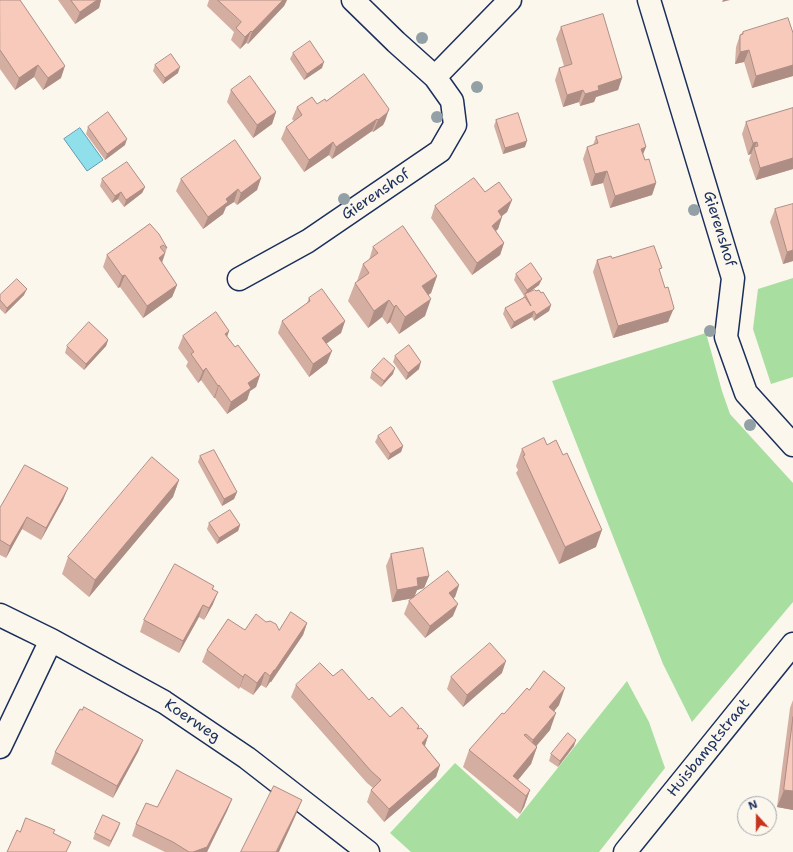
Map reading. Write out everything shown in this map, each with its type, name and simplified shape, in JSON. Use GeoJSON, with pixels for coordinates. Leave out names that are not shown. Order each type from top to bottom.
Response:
{"type":"FeatureCollection","features":[{"type":"Feature","properties":{"kind":"street","name":"Gierenshof"},"geometry":{"type":"LineString","coordinates":[[239,279],[308,241],[440,151],[455,125],[452,101],[435,77],[353,0]]}},
{"type":"Feature","properties":{"kind":"street"},"geometry":{"type":"LineString","coordinates":[[435,77],[510,0]]}},
{"type":"Feature","properties":{"kind":"street","name":"Gierenshof"},"geometry":{"type":"LineString","coordinates":[[649,0],[733,278],[726,337],[746,393],[793,444]]}},
{"type":"Feature","properties":{"kind":"street","name":"Koerweg"},"geometry":{"type":"LineString","coordinates":[[0,615],[51,640],[164,702],[246,758],[368,852]]}},
{"type":"Feature","properties":{"kind":"street"},"geometry":{"type":"LineString","coordinates":[[0,747],[51,640]]}},
{"type":"Feature","properties":{"kind":"street","name":"Huisbamptstraat"},"geometry":{"type":"LineString","coordinates":[[625,852],[793,644]]}},
{"type":"Feature","properties":{"kind":"green space"},"geometry":{"type":"Polygon","coordinates":[[[793,278],[793,377],[771,384],[753,329],[758,289],[793,278]]]}},
{"type":"Feature","properties":{"kind":"green space"},"geometry":{"type":"Polygon","coordinates":[[[706,333],[730,414],[793,483],[793,602],[692,722],[663,664],[552,381],[706,333]]]}},
{"type":"Feature","properties":{"kind":"green space"},"geometry":{"type":"Polygon","coordinates":[[[627,681],[649,722],[665,768],[599,852],[411,852],[390,833],[455,763],[517,819],[627,681]]]}},
{"type":"Feature","properties":{"kind":"water"},"geometry":{"type":"Polygon","coordinates":[[[80,128],[103,160],[87,171],[64,139],[80,128]]]}},
{"type":"Feature","properties":{"kind":"building"},"geometry":{"type":"Polygon","coordinates":[[[0,0],[20,0],[65,66],[48,78],[38,65],[19,78],[0,50],[0,0]]]}},
{"type":"Feature","properties":{"kind":"building"},"geometry":{"type":"Polygon","coordinates":[[[71,0],[97,0],[80,12],[71,0]]]}},
{"type":"Feature","properties":{"kind":"building"},"geometry":{"type":"Polygon","coordinates":[[[218,0],[283,0],[252,32],[251,31],[245,37],[236,28],[241,22],[218,0]]]}},
{"type":"Feature","properties":{"kind":"building"},"geometry":{"type":"Polygon","coordinates":[[[603,14],[622,78],[598,86],[599,90],[585,94],[583,90],[567,95],[559,68],[572,64],[561,27],[603,14]]]}},
{"type":"Feature","properties":{"kind":"building"},"geometry":{"type":"Polygon","coordinates":[[[788,18],[793,33],[793,65],[756,76],[749,50],[740,52],[740,35],[743,34],[743,32],[788,18]]]}},
{"type":"Feature","properties":{"kind":"building"},"geometry":{"type":"Polygon","coordinates":[[[310,41],[324,62],[307,74],[293,53],[310,41]]]}},
{"type":"Feature","properties":{"kind":"building"},"geometry":{"type":"Polygon","coordinates":[[[171,54],[180,67],[165,78],[155,65],[171,54]]]}},
{"type":"Feature","properties":{"kind":"building"},"geometry":{"type":"Polygon","coordinates":[[[364,74],[389,109],[387,113],[336,147],[333,142],[309,160],[286,127],[302,115],[297,107],[312,97],[317,104],[325,99],[326,101],[364,74]]]}},
{"type":"Feature","properties":{"kind":"building"},"geometry":{"type":"Polygon","coordinates":[[[250,76],[276,112],[257,125],[231,90],[250,76]]]}},
{"type":"Feature","properties":{"kind":"building"},"geometry":{"type":"Polygon","coordinates":[[[793,108],[793,158],[760,168],[754,147],[758,146],[757,142],[753,143],[746,122],[793,108]]]}},
{"type":"Feature","properties":{"kind":"building"},"geometry":{"type":"Polygon","coordinates":[[[108,112],[127,139],[107,154],[88,127],[108,112]]]}},
{"type":"Feature","properties":{"kind":"building"},"geometry":{"type":"Polygon","coordinates":[[[518,113],[527,141],[505,148],[496,120],[518,113]]]}},
{"type":"Feature","properties":{"kind":"building"},"geometry":{"type":"Polygon","coordinates":[[[639,124],[646,147],[641,149],[645,160],[649,159],[656,183],[615,196],[607,171],[595,174],[587,147],[598,143],[596,137],[639,124]]]}},
{"type":"Feature","properties":{"kind":"building"},"geometry":{"type":"Polygon","coordinates":[[[235,140],[261,178],[241,193],[238,189],[226,199],[228,202],[208,217],[181,179],[235,140]]]}},
{"type":"Feature","properties":{"kind":"building"},"geometry":{"type":"Polygon","coordinates":[[[127,162],[145,187],[126,200],[121,192],[115,196],[102,179],[127,162]]]}},
{"type":"Feature","properties":{"kind":"building"},"geometry":{"type":"Polygon","coordinates":[[[474,178],[485,192],[499,182],[512,200],[498,211],[502,217],[492,226],[504,243],[477,263],[435,206],[474,178]]]}},
{"type":"Feature","properties":{"kind":"building"},"geometry":{"type":"Polygon","coordinates":[[[793,204],[793,250],[787,252],[775,209],[793,204]]]}},
{"type":"Feature","properties":{"kind":"building"},"geometry":{"type":"Polygon","coordinates":[[[150,224],[159,234],[167,248],[163,245],[160,247],[165,253],[159,258],[177,285],[147,306],[125,275],[122,276],[107,255],[150,224]]]}},
{"type":"Feature","properties":{"kind":"building"},"geometry":{"type":"Polygon","coordinates":[[[403,226],[437,276],[422,286],[431,299],[405,317],[396,305],[394,307],[389,300],[374,311],[355,283],[369,273],[363,264],[378,253],[373,247],[403,226]]]}},
{"type":"Feature","properties":{"kind":"building"},"geometry":{"type":"Polygon","coordinates":[[[654,246],[662,268],[659,269],[665,288],[668,287],[674,308],[673,310],[618,326],[597,260],[611,256],[612,258],[654,246]]]}},
{"type":"Feature","properties":{"kind":"building"},"geometry":{"type":"Polygon","coordinates":[[[531,263],[542,279],[527,290],[516,274],[531,263]]]}},
{"type":"Feature","properties":{"kind":"building"},"geometry":{"type":"Polygon","coordinates":[[[17,279],[27,289],[7,308],[0,300],[0,295],[17,279]]]}},
{"type":"Feature","properties":{"kind":"building"},"geometry":{"type":"Polygon","coordinates":[[[322,289],[345,321],[322,338],[332,351],[313,364],[282,321],[310,301],[309,298],[322,289]]]}},
{"type":"Feature","properties":{"kind":"building"},"geometry":{"type":"Polygon","coordinates":[[[539,290],[541,293],[543,292],[551,305],[536,315],[534,311],[514,322],[505,308],[525,297],[531,306],[525,294],[539,290]]]}},
{"type":"Feature","properties":{"kind":"building"},"geometry":{"type":"Polygon","coordinates":[[[216,312],[229,331],[225,334],[235,347],[238,345],[260,375],[248,383],[251,388],[231,402],[206,368],[203,371],[191,354],[194,352],[183,336],[216,312]]]}},
{"type":"Feature","properties":{"kind":"building"},"geometry":{"type":"Polygon","coordinates":[[[89,322],[108,340],[86,364],[67,346],[89,322]]]}},
{"type":"Feature","properties":{"kind":"building"},"geometry":{"type":"Polygon","coordinates":[[[409,345],[421,362],[408,373],[395,356],[409,345]]]}},
{"type":"Feature","properties":{"kind":"building"},"geometry":{"type":"Polygon","coordinates":[[[384,358],[395,368],[384,381],[372,371],[384,358]]]}},
{"type":"Feature","properties":{"kind":"building"},"geometry":{"type":"Polygon","coordinates":[[[391,427],[403,446],[390,454],[378,436],[391,427]]]}},
{"type":"Feature","properties":{"kind":"building"},"geometry":{"type":"Polygon","coordinates":[[[544,438],[547,445],[556,440],[563,455],[567,453],[602,530],[565,547],[523,456],[525,455],[522,449],[544,438]]]}},
{"type":"Feature","properties":{"kind":"building"},"geometry":{"type":"Polygon","coordinates":[[[214,450],[237,492],[224,499],[200,456],[214,450]]]}},
{"type":"Feature","properties":{"kind":"building"},"geometry":{"type":"Polygon","coordinates":[[[152,457],[179,480],[95,580],[68,557],[152,457]]]}},
{"type":"Feature","properties":{"kind":"building"},"geometry":{"type":"Polygon","coordinates":[[[25,465],[68,488],[46,528],[27,517],[10,546],[0,540],[0,508],[25,465]]]}},
{"type":"Feature","properties":{"kind":"building"},"geometry":{"type":"Polygon","coordinates":[[[230,510],[240,525],[219,538],[209,523],[230,510]]]}},
{"type":"Feature","properties":{"kind":"building"},"geometry":{"type":"Polygon","coordinates":[[[423,548],[429,576],[417,578],[418,586],[397,590],[391,554],[423,548]]]}},
{"type":"Feature","properties":{"kind":"building"},"geometry":{"type":"Polygon","coordinates":[[[175,564],[214,586],[212,589],[218,592],[209,608],[203,605],[183,641],[144,620],[175,564]]]}},
{"type":"Feature","properties":{"kind":"building"},"geometry":{"type":"Polygon","coordinates":[[[448,571],[459,585],[449,593],[458,604],[430,626],[409,601],[448,571]]]}},
{"type":"Feature","properties":{"kind":"building"},"geometry":{"type":"Polygon","coordinates":[[[291,612],[307,623],[270,676],[265,672],[257,683],[245,674],[243,677],[207,650],[228,619],[245,630],[256,614],[266,622],[270,621],[276,624],[279,630],[291,612]]]}},
{"type":"Feature","properties":{"kind":"building"},"geometry":{"type":"Polygon","coordinates":[[[490,643],[506,661],[467,695],[451,677],[490,643]]]}},
{"type":"Feature","properties":{"kind":"building"},"geometry":{"type":"Polygon","coordinates":[[[320,663],[333,676],[342,669],[369,700],[372,697],[390,717],[402,707],[419,726],[417,729],[421,728],[428,736],[422,743],[440,765],[389,809],[371,790],[381,780],[371,771],[296,685],[320,663]]]}},
{"type":"Feature","properties":{"kind":"building"},"geometry":{"type":"Polygon","coordinates":[[[544,671],[565,688],[549,707],[556,713],[533,740],[526,734],[524,735],[537,747],[513,776],[530,790],[526,796],[469,750],[527,688],[529,690],[544,671]]]}},
{"type":"Feature","properties":{"kind":"building"},"geometry":{"type":"Polygon","coordinates":[[[84,707],[143,740],[117,786],[55,752],[80,709],[82,710],[84,707]]]}},
{"type":"Feature","properties":{"kind":"building"},"geometry":{"type":"Polygon","coordinates":[[[793,717],[793,791],[784,790],[793,717]]]}},
{"type":"Feature","properties":{"kind":"building"},"geometry":{"type":"Polygon","coordinates":[[[568,733],[576,740],[560,761],[551,754],[568,733]]]}},
{"type":"Feature","properties":{"kind":"building"},"geometry":{"type":"Polygon","coordinates":[[[177,770],[232,799],[207,847],[193,852],[189,852],[173,842],[136,824],[146,803],[157,807],[177,770]]]}},
{"type":"Feature","properties":{"kind":"building"},"geometry":{"type":"Polygon","coordinates":[[[274,786],[302,800],[276,852],[241,852],[274,786]]]}},
{"type":"Feature","properties":{"kind":"building"},"geometry":{"type":"Polygon","coordinates":[[[103,815],[120,823],[111,841],[95,833],[103,815]]]}},
{"type":"Feature","properties":{"kind":"building"},"geometry":{"type":"Polygon","coordinates":[[[26,818],[55,830],[53,833],[71,842],[66,852],[7,852],[17,830],[20,832],[26,818]]]}}]}
